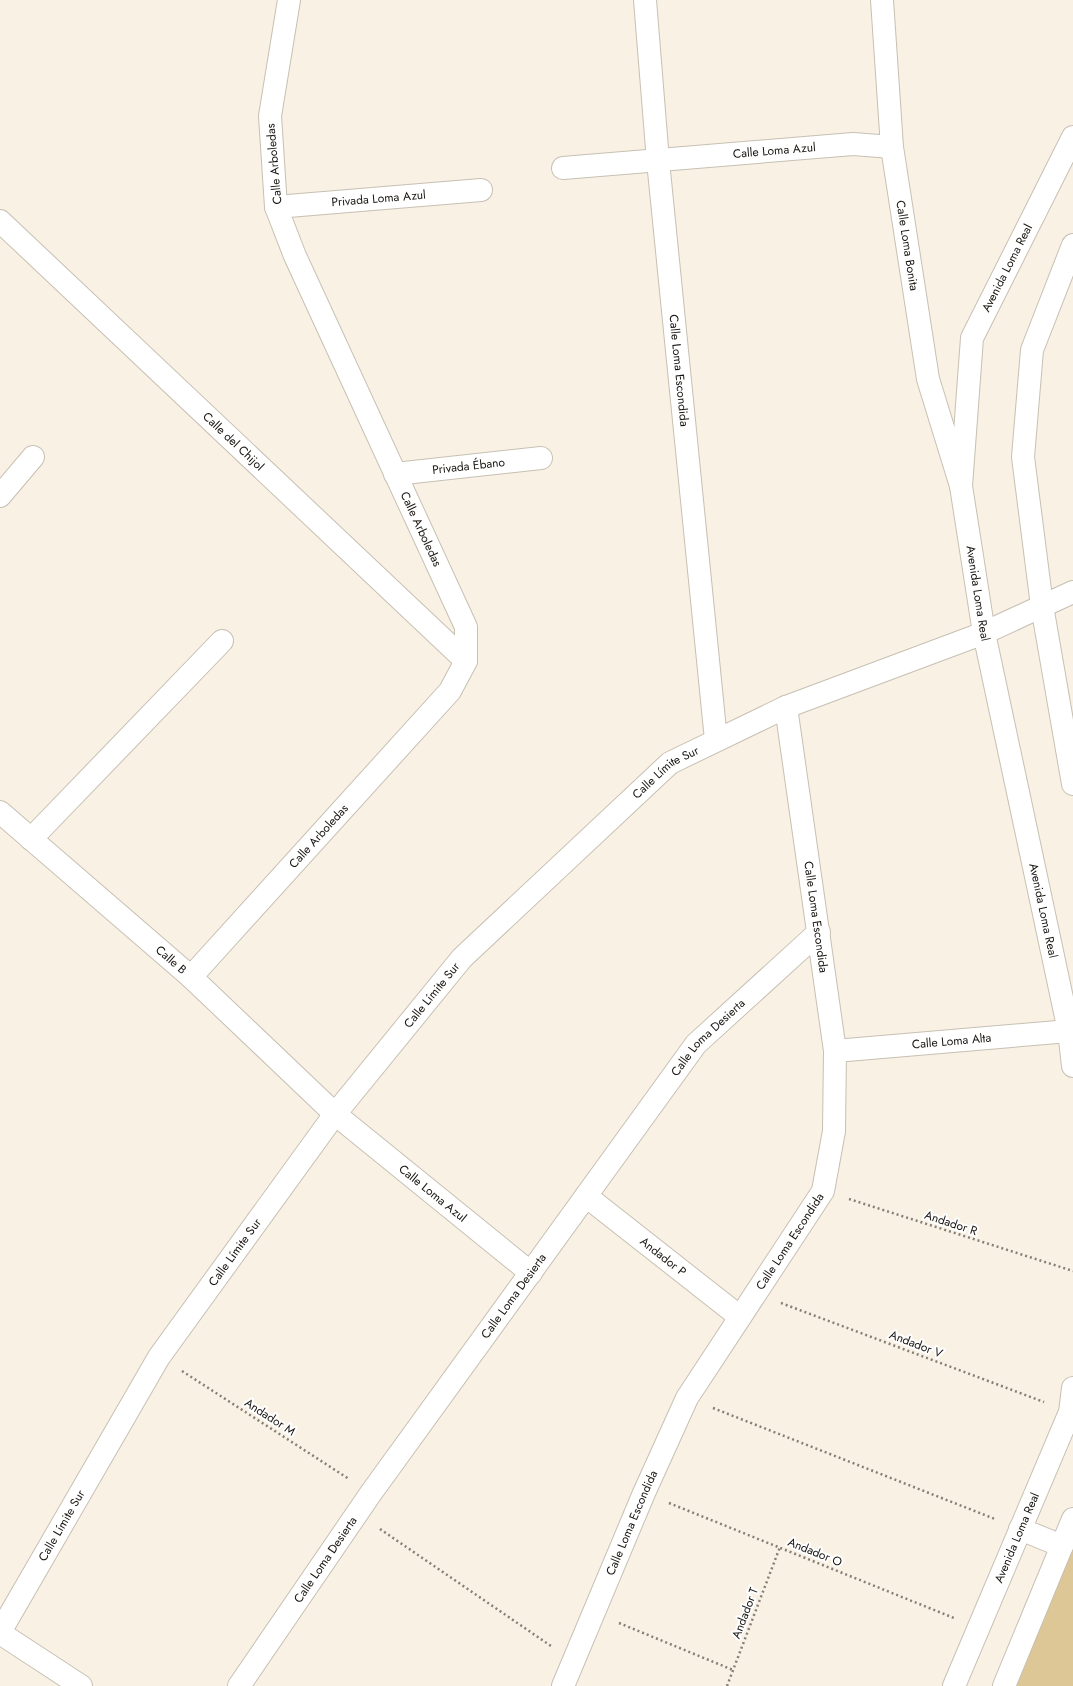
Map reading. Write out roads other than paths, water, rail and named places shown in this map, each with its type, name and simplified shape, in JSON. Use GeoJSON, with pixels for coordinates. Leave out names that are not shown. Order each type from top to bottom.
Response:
{"type":"FeatureCollection","features":[{"type":"Feature","properties":{"kind":"street","name":"Calle Arboledas"},"geometry":{"type":"LineString","coordinates":[[191,977],[450,690],[466,661],[466,627],[295,256],[276,207],[270,116],[289,0]]}},
{"type":"Feature","properties":{"kind":"street","name":"Calle Loma Escondida"},"geometry":{"type":"LineString","coordinates":[[645,0],[658,162],[716,740]]}},
{"type":"Feature","properties":{"kind":"street","name":"Calle Loma Bonita"},"geometry":{"type":"LineString","coordinates":[[882,0],[892,147],[928,379],[961,486]]}},
{"type":"Feature","properties":{"kind":"street","name":"Avenida Loma Real"},"geometry":{"type":"LineString","coordinates":[[1073,137],[972,338],[961,486],[984,633],[1069,1031],[1073,1066]]}},
{"type":"Feature","properties":{"kind":"street","name":"Calle Loma Azul"},"geometry":{"type":"LineString","coordinates":[[658,162],[853,144],[892,147]]}},
{"type":"Feature","properties":{"kind":"street"},"geometry":{"type":"LineString","coordinates":[[563,168],[658,162]]}},
{"type":"Feature","properties":{"kind":"street","name":"Privada Loma Azul"},"geometry":{"type":"LineString","coordinates":[[276,207],[481,190]]}},
{"type":"Feature","properties":{"kind":"street","name":"Calle del Chijol"},"geometry":{"type":"LineString","coordinates":[[0,222],[466,661]]}},
{"type":"Feature","properties":{"kind":"street"},"geometry":{"type":"LineString","coordinates":[[1073,245],[1032,350],[1023,457],[1042,606],[1073,784]]}},
{"type":"Feature","properties":{"kind":"street"},"geometry":{"type":"LineString","coordinates":[[0,496],[33,457]]}},
{"type":"Feature","properties":{"kind":"street","name":"Privada Ébano"},"geometry":{"type":"LineString","coordinates":[[395,474],[541,458]]}},
{"type":"Feature","properties":{"kind":"street","name":"Calle Límite Sur"},"geometry":{"type":"LineString","coordinates":[[0,1632],[159,1357],[335,1114],[462,958],[670,763],[786,706],[984,633],[1073,592]]}},
{"type":"Feature","properties":{"kind":"street"},"geometry":{"type":"LineString","coordinates":[[31,839],[222,641]]}},
{"type":"Feature","properties":{"kind":"street","name":"Calle Loma Escondida"},"geometry":{"type":"LineString","coordinates":[[563,1686],[644,1492],[687,1398],[823,1191],[834,1131],[835,1051],[786,706]]}},
{"type":"Feature","properties":{"kind":"street","name":"Calle B"},"geometry":{"type":"LineString","coordinates":[[0,812],[191,977],[335,1114]]}},
{"type":"Feature","properties":{"kind":"street","name":"Calle Loma Desierta"},"geometry":{"type":"LineString","coordinates":[[239,1686],[371,1493],[696,1044],[819,932]]}},
{"type":"Feature","properties":{"kind":"street","name":"Calle Loma Alta"},"geometry":{"type":"LineString","coordinates":[[835,1051],[1069,1031]]}},
{"type":"Feature","properties":{"kind":"street","name":"Calle Loma Azul"},"geometry":{"type":"LineString","coordinates":[[335,1114],[531,1272]]}},
{"type":"Feature","properties":{"kind":"street","name":"Andador P"},"geometry":{"type":"LineString","coordinates":[[586,1196],[740,1317]]}},
{"type":"Feature","properties":{"kind":"street","name":"Avenida Loma Real"},"geometry":{"type":"LineString","coordinates":[[954,1686],[1070,1412],[1073,1388]]}},
{"type":"Feature","properties":{"kind":"street"},"geometry":{"type":"LineString","coordinates":[[1004,1686],[1073,1519]]}},
{"type":"Feature","properties":{"kind":"street"},"geometry":{"type":"LineString","coordinates":[[1020,1529],[1062,1546]]}},
{"type":"Feature","properties":{"kind":"street"},"geometry":{"type":"LineString","coordinates":[[0,1632],[81,1686]]}}]}
